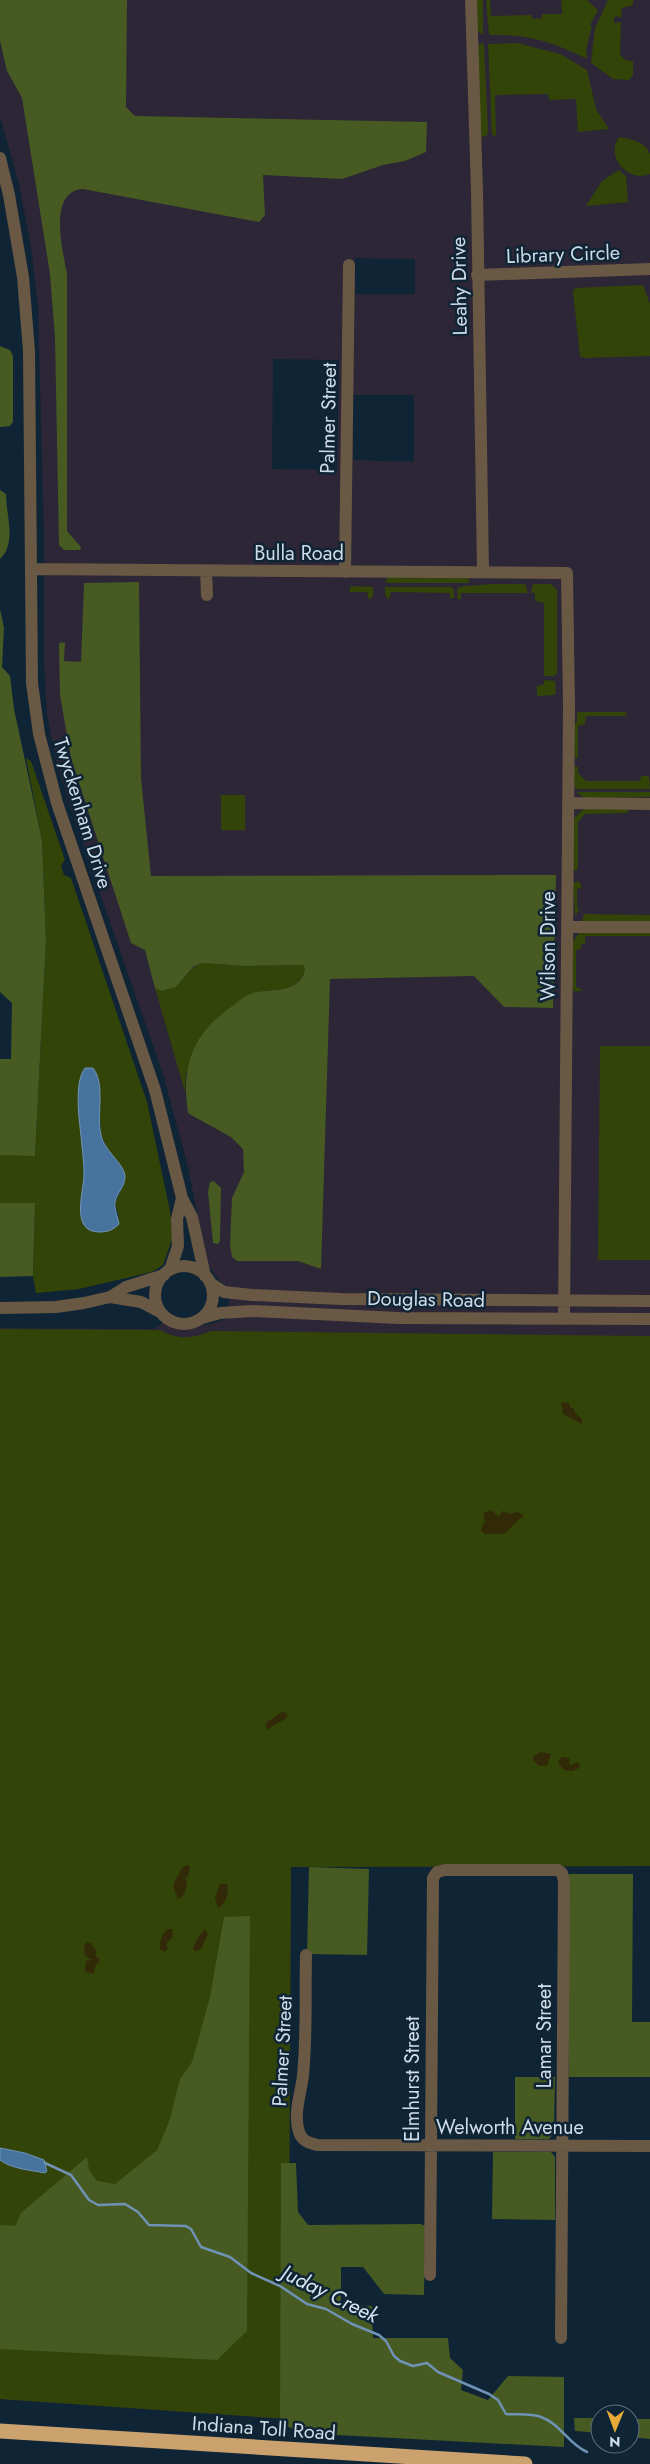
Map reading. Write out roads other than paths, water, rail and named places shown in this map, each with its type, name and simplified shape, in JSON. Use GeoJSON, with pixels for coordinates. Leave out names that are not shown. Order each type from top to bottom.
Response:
{"type":"FeatureCollection","features":[{"type":"Feature","properties":{"kind":"highway","name":"Indiana Toll Road"},"geometry":{"type":"LineString","coordinates":[[0,2432],[524,2464]]}},
{"type":"Feature","properties":{"kind":"street","name":"Leahy Drive"},"geometry":{"type":"LineString","coordinates":[[471,0],[482,571]]}},
{"type":"Feature","properties":{"kind":"street","name":"Twyckenham Drive"},"geometry":{"type":"LineString","coordinates":[[0,158],[10,195],[23,277],[29,351],[32,683],[39,734],[56,803],[155,1090],[182,1198],[192,1217],[207,1279]]}},
{"type":"Feature","properties":{"kind":"street","name":"Palmer Street"},"geometry":{"type":"LineString","coordinates":[[345,572],[349,265]]}},
{"type":"Feature","properties":{"kind":"street","name":"Library Circle"},"geometry":{"type":"LineString","coordinates":[[477,275],[650,270]]}},
{"type":"Feature","properties":{"kind":"street","name":"Bulla Road"},"geometry":{"type":"LineString","coordinates":[[32,569],[206,572],[482,571],[567,574]]}},
{"type":"Feature","properties":{"kind":"street"},"geometry":{"type":"LineString","coordinates":[[206,572],[207,594]]}},
{"type":"Feature","properties":{"kind":"street","name":"Wilson Drive"},"geometry":{"type":"LineString","coordinates":[[564,1319],[568,803],[567,574]]}},
{"type":"Feature","properties":{"kind":"street"},"geometry":{"type":"LineString","coordinates":[[568,803],[647,803]]}},
{"type":"Feature","properties":{"kind":"street"},"geometry":{"type":"LineString","coordinates":[[567,927],[650,927]]}},
{"type":"Feature","properties":{"kind":"street","name":"Twyckenham Drive"},"geometry":{"type":"LineString","coordinates":[[167,1273],[178,1246],[177,1219],[182,1198]]}},
{"type":"Feature","properties":{"kind":"street"},"geometry":{"type":"LineString","coordinates":[[0,1308],[56,1307],[110,1297],[142,1302],[175,1323],[194,1322],[202,1318],[212,1302],[207,1279],[188,1267],[126,1287],[110,1297]]}},
{"type":"Feature","properties":{"kind":"street"},"geometry":{"type":"LineString","coordinates":[[160,1312],[155,1297],[159,1281],[167,1273]]}},
{"type":"Feature","properties":{"kind":"street","name":"Douglas Road"},"geometry":{"type":"LineString","coordinates":[[207,1279],[232,1294],[252,1296],[341,1299],[650,1301]]}},
{"type":"Feature","properties":{"kind":"street","name":"Douglas Road"},"geometry":{"type":"LineString","coordinates":[[202,1318],[220,1313],[252,1311],[398,1318],[650,1319]]}},
{"type":"Feature","properties":{"kind":"street","name":"Lamar Street"},"geometry":{"type":"LineString","coordinates":[[432,1884],[433,1878],[438,1872],[445,1870],[558,1870],[562,1873],[561,2338]]}},
{"type":"Feature","properties":{"kind":"street","name":"Elmhurst Street"},"geometry":{"type":"LineString","coordinates":[[430,2275],[432,1884]]}},
{"type":"Feature","properties":{"kind":"street","name":"Palmer Street"},"geometry":{"type":"LineString","coordinates":[[306,1955],[303,2076],[297,2124],[301,2137],[310,2144]]}},
{"type":"Feature","properties":{"kind":"street","name":"Welworth Avenue"},"geometry":{"type":"LineString","coordinates":[[310,2144],[650,2146]]}},
{"type":"Feature","properties":{"kind":"water"},"geometry":{"type":"Polygon","coordinates":[[[85,1068],[93,1068],[97,1075],[100,1091],[99,1118],[101,1135],[106,1146],[122,1167],[125,1177],[115,1202],[119,1224],[112,1230],[104,1232],[89,1230],[81,1218],[80,1209],[84,1169],[78,1091],[79,1082],[85,1068]]]}},
{"type":"Feature","properties":{"kind":"water"},"geometry":{"type":"Polygon","coordinates":[[[0,2148],[25,2153],[44,2160],[47,2171],[45,2173],[27,2170],[5,2163],[0,2160],[0,2148]]]}},
{"type":"Feature","properties":{"kind":"waterway","name":"Juday Creek"},"geometry":{"type":"LineString","coordinates":[[45,2163],[71,2175],[89,2200],[98,2205],[125,2204],[138,2212],[149,2225],[186,2226],[191,2229],[201,2247],[230,2257],[251,2273],[280,2286],[307,2304],[326,2309],[352,2324],[379,2335],[386,2341],[394,2356],[400,2361],[413,2366],[427,2363],[438,2372],[489,2394],[498,2400],[506,2414],[533,2415],[548,2420],[587,2452]]}}]}
